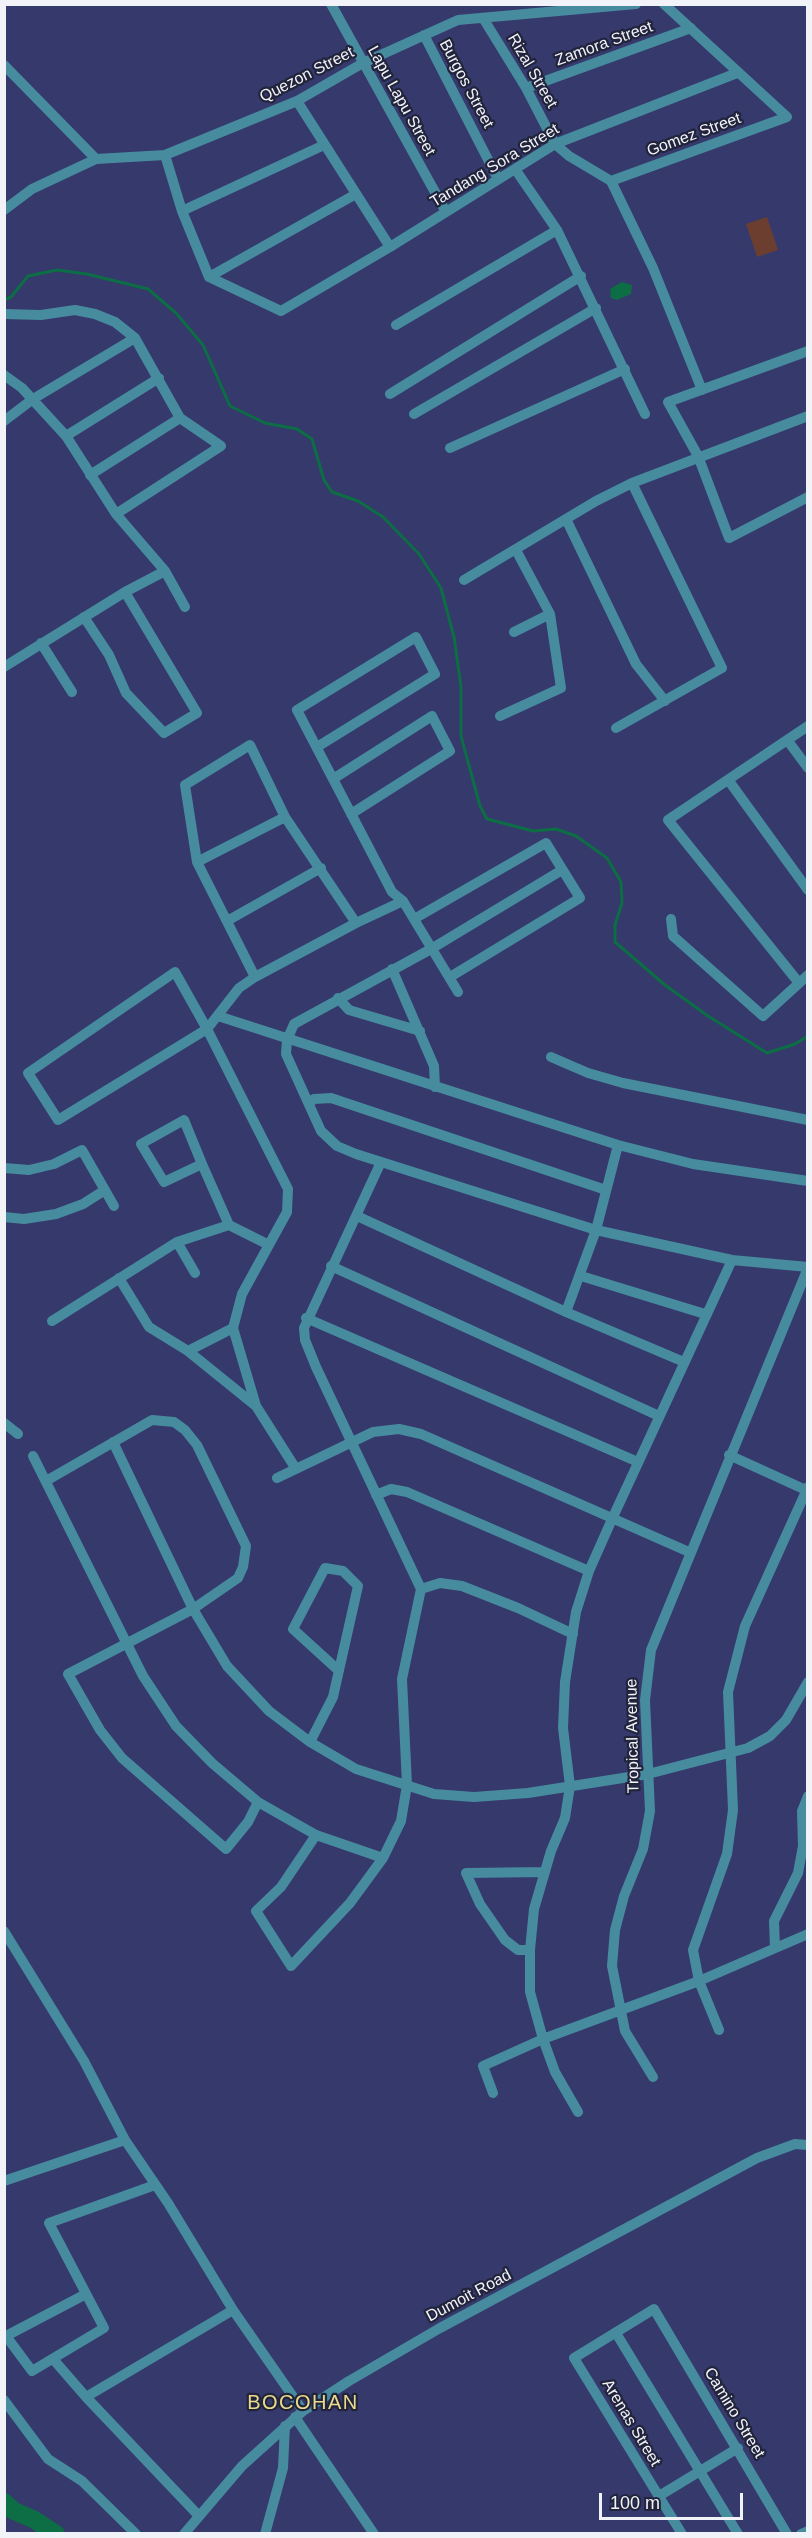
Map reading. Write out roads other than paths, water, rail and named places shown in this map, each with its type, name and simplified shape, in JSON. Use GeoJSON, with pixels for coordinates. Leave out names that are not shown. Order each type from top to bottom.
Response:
{"type":"FeatureCollection","features":[{"type":"Feature","properties":{"kind":"street","name":"Quezon Street"},"geometry":{"type":"LineString","coordinates":[[4,210],[32,189],[96,159],[135,154],[165,155],[297,101],[363,63],[458,20],[636,4]]}},
{"type":"Feature","properties":{"kind":"street"},"geometry":{"type":"LineString","coordinates":[[664,4],[737,73]]}},
{"type":"Feature","properties":{"kind":"street","name":"Lapu Lapu Street"},"geometry":{"type":"LineString","coordinates":[[335,6],[363,63],[446,212]]}},
{"type":"Feature","properties":{"kind":"street","name":"Rizal Street"},"geometry":{"type":"LineString","coordinates":[[483,18],[526,88],[555,144],[569,156],[611,181]]}},
{"type":"Feature","properties":{"kind":"street","name":"Zamora Street"},"geometry":{"type":"LineString","coordinates":[[526,88],[691,28]]}},
{"type":"Feature","properties":{"kind":"street","name":"Burgos Street"},"geometry":{"type":"LineString","coordinates":[[424,35],[498,179]]}},
{"type":"Feature","properties":{"kind":"street"},"geometry":{"type":"LineString","coordinates":[[4,64],[96,159]]}},
{"type":"Feature","properties":{"kind":"street","name":"Gomez Street"},"geometry":{"type":"LineString","coordinates":[[611,181],[787,117],[737,73]]}},
{"type":"Feature","properties":{"kind":"street","name":"Tandang Sora Street"},"geometry":{"type":"LineString","coordinates":[[209,277],[281,310],[390,247],[555,144],[737,73]]}},
{"type":"Feature","properties":{"kind":"street"},"geometry":{"type":"LineString","coordinates":[[297,101],[390,247]]}},
{"type":"Feature","properties":{"kind":"street"},"geometry":{"type":"LineString","coordinates":[[182,212],[324,145]]}},
{"type":"Feature","properties":{"kind":"street"},"geometry":{"type":"LineString","coordinates":[[165,155],[182,212],[209,277],[356,194]]}},
{"type":"Feature","properties":{"kind":"street"},"geometry":{"type":"LineString","coordinates":[[515,169],[557,230],[581,276],[645,414]]}},
{"type":"Feature","properties":{"kind":"street"},"geometry":{"type":"LineString","coordinates":[[611,181],[653,268],[702,390]]}},
{"type":"Feature","properties":{"kind":"street"},"geometry":{"type":"LineString","coordinates":[[396,325],[557,230]]}},
{"type":"Feature","properties":{"kind":"street"},"geometry":{"type":"LineString","coordinates":[[390,394],[581,276]]}},
{"type":"Feature","properties":{"kind":"street"},"geometry":{"type":"LineString","coordinates":[[414,414],[596,308]]}},
{"type":"Feature","properties":{"kind":"street"},"geometry":{"type":"LineString","coordinates":[[4,314],[41,315],[75,310],[95,314],[115,322],[135,338],[180,418],[221,446],[116,514]]}},
{"type":"Feature","properties":{"kind":"street"},"geometry":{"type":"LineString","coordinates":[[4,421],[33,399],[135,338]]}},
{"type":"Feature","properties":{"kind":"street"},"geometry":{"type":"LineString","coordinates":[[807,351],[668,402],[698,456],[729,538],[807,497]]}},
{"type":"Feature","properties":{"kind":"street"},"geometry":{"type":"LineString","coordinates":[[450,448],[625,369]]}},
{"type":"Feature","properties":{"kind":"street"},"geometry":{"type":"LineString","coordinates":[[4,375],[33,399],[66,436],[116,514],[165,571],[184,607]]}},
{"type":"Feature","properties":{"kind":"street"},"geometry":{"type":"LineString","coordinates":[[66,436],[159,378]]}},
{"type":"Feature","properties":{"kind":"street"},"geometry":{"type":"LineString","coordinates":[[464,580],[566,519],[632,483],[807,416]]}},
{"type":"Feature","properties":{"kind":"street"},"geometry":{"type":"LineString","coordinates":[[90,475],[180,418]]}},
{"type":"Feature","properties":{"kind":"street"},"geometry":{"type":"LineString","coordinates":[[616,728],[722,668],[632,483]]}},
{"type":"Feature","properties":{"kind":"street"},"geometry":{"type":"LineString","coordinates":[[566,519],[636,664],[665,701]]}},
{"type":"Feature","properties":{"kind":"street"},"geometry":{"type":"LineString","coordinates":[[500,716],[561,688],[550,614],[516,550]]}},
{"type":"Feature","properties":{"kind":"street"},"geometry":{"type":"LineString","coordinates":[[4,667],[125,592],[165,571]]}},
{"type":"Feature","properties":{"kind":"street"},"geometry":{"type":"LineString","coordinates":[[84,617],[109,655],[126,693],[164,733],[181,723],[197,713],[125,592]]}},
{"type":"Feature","properties":{"kind":"street"},"geometry":{"type":"LineString","coordinates":[[514,632],[550,614]]}},
{"type":"Feature","properties":{"kind":"street"},"geometry":{"type":"LineString","coordinates":[[317,747],[435,674],[416,637],[297,710],[392,892],[403,901],[458,992]]}},
{"type":"Feature","properties":{"kind":"street"},"geometry":{"type":"LineString","coordinates":[[41,643],[72,692]]}},
{"type":"Feature","properties":{"kind":"street"},"geometry":{"type":"LineString","coordinates":[[333,779],[432,716],[450,751],[351,814]]}},
{"type":"Feature","properties":{"kind":"street"},"geometry":{"type":"LineString","coordinates":[[671,919],[673,936],[764,1016],[803,979],[668,820],[729,781],[807,726]]}},
{"type":"Feature","properties":{"kind":"street"},"geometry":{"type":"LineString","coordinates":[[788,741],[807,768]]}},
{"type":"Feature","properties":{"kind":"street"},"geometry":{"type":"LineString","coordinates":[[255,977],[197,862],[185,785],[250,745],[285,817],[356,923]]}},
{"type":"Feature","properties":{"kind":"street"},"geometry":{"type":"LineString","coordinates":[[729,781],[807,890]]}},
{"type":"Feature","properties":{"kind":"street"},"geometry":{"type":"LineString","coordinates":[[197,862],[285,817]]}},
{"type":"Feature","properties":{"kind":"street"},"geometry":{"type":"LineString","coordinates":[[414,919],[546,843],[580,898],[450,977]]}},
{"type":"Feature","properties":{"kind":"street"},"geometry":{"type":"LineString","coordinates":[[227,921],[321,868]]}},
{"type":"Feature","properties":{"kind":"street"},"geometry":{"type":"LineString","coordinates":[[562,870],[431,949],[294,1024],[287,1040],[285,1054],[321,1131],[329,1140],[356,1154],[596,1230],[732,1260],[807,1268]]}},
{"type":"Feature","properties":{"kind":"street"},"geometry":{"type":"LineString","coordinates":[[296,1469],[256,1406],[233,1328],[242,1294],[287,1212],[288,1189],[207,1029],[175,972],[28,1072],[58,1120],[207,1029],[240,988],[255,977],[356,923],[403,901]]}},
{"type":"Feature","properties":{"kind":"street"},"geometry":{"type":"LineString","coordinates":[[392,969],[434,1066],[435,1087]]}},
{"type":"Feature","properties":{"kind":"street"},"geometry":{"type":"LineString","coordinates":[[338,998],[349,1010],[420,1031]]}},
{"type":"Feature","properties":{"kind":"street"},"geometry":{"type":"LineString","coordinates":[[218,1016],[287,1040],[618,1144],[693,1164],[807,1181]]}},
{"type":"Feature","properties":{"kind":"street"},"geometry":{"type":"LineString","coordinates":[[551,1057],[623,1083],[807,1119]]}},
{"type":"Feature","properties":{"kind":"street"},"geometry":{"type":"LineString","coordinates":[[309,1103],[314,1099],[331,1098],[606,1190]]}},
{"type":"Feature","properties":{"kind":"street"},"geometry":{"type":"LineString","coordinates":[[202,1164],[164,1182],[141,1144],[184,1120],[229,1225],[269,1245]]}},
{"type":"Feature","properties":{"kind":"street"},"geometry":{"type":"LineString","coordinates":[[566,1312],[596,1230],[618,1144]]}},
{"type":"Feature","properties":{"kind":"street"},"geometry":{"type":"LineString","coordinates":[[4,1168],[29,1170],[54,1164],[82,1150],[114,1206]]}},
{"type":"Feature","properties":{"kind":"street"},"geometry":{"type":"LineString","coordinates":[[316,1835],[288,1879],[256,1911],[291,1966],[350,1903],[383,1858],[401,1821],[407,1785],[402,1679],[421,1589],[305,1340],[306,1318],[381,1162]]}},
{"type":"Feature","properties":{"kind":"street"},"geometry":{"type":"LineString","coordinates":[[4,1217],[24,1219],[56,1214],[83,1204],[105,1190]]}},
{"type":"Feature","properties":{"kind":"street"},"geometry":{"type":"LineString","coordinates":[[357,1216],[566,1312],[684,1362]]}},
{"type":"Feature","properties":{"kind":"street"},"geometry":{"type":"LineString","coordinates":[[52,1322],[177,1242],[229,1225]]}},
{"type":"Feature","properties":{"kind":"street"},"geometry":{"type":"LineString","coordinates":[[177,1242],[195,1273]]}},
{"type":"Feature","properties":{"kind":"street"},"geometry":{"type":"LineString","coordinates":[[578,2112],[555,2072],[530,1992],[530,1950],[534,1909],[565,1818],[570,1786],[563,1728],[565,1682],[576,1612],[589,1572],[613,1517],[705,1314],[732,1260]]}},
{"type":"Feature","properties":{"kind":"street"},"geometry":{"type":"LineString","coordinates":[[331,1266],[659,1416]]}},
{"type":"Feature","properties":{"kind":"street","name":"Tropical Avenue"},"geometry":{"type":"LineString","coordinates":[[653,2077],[625,2031],[612,1966],[615,1930],[624,1896],[643,1849],[650,1811],[645,1700],[651,1650],[689,1552],[807,1268]]}},
{"type":"Feature","properties":{"kind":"street"},"geometry":{"type":"LineString","coordinates":[[581,1276],[705,1314]]}},
{"type":"Feature","properties":{"kind":"street"},"geometry":{"type":"LineString","coordinates":[[119,1278],[149,1327],[188,1351],[256,1406]]}},
{"type":"Feature","properties":{"kind":"street"},"geometry":{"type":"LineString","coordinates":[[306,1318],[638,1462]]}},
{"type":"Feature","properties":{"kind":"street"},"geometry":{"type":"LineString","coordinates":[[188,1351],[233,1328]]}},
{"type":"Feature","properties":{"kind":"street"},"geometry":{"type":"LineString","coordinates":[[46,1481],[152,1420],[164,1419],[185,1430],[197,1445],[246,1546],[243,1567],[238,1578],[228,1587],[193,1608],[68,1674],[100,1730],[122,1758],[226,1849],[248,1822],[258,1802]]}},
{"type":"Feature","properties":{"kind":"street"},"geometry":{"type":"LineString","coordinates":[[4,1423],[18,1434]]}},
{"type":"Feature","properties":{"kind":"street"},"geometry":{"type":"LineString","coordinates":[[277,1478],[373,1432],[399,1429],[421,1434],[689,1552]]}},
{"type":"Feature","properties":{"kind":"street"},"geometry":{"type":"LineString","coordinates":[[112,1442],[193,1608],[227,1666],[269,1712],[309,1742],[356,1769],[434,1794],[474,1797],[648,1774],[748,1748],[770,1736],[805,1697],[807,1683]]}},
{"type":"Feature","properties":{"kind":"street"},"geometry":{"type":"LineString","coordinates":[[33,1455],[143,1676],[177,1726],[212,1763],[258,1802],[316,1835],[383,1858]]}},
{"type":"Feature","properties":{"kind":"street"},"geometry":{"type":"LineString","coordinates":[[719,2030],[699,1981],[693,1950],[727,1854],[734,1810],[728,1692],[745,1626],[807,1490],[729,1455]]}},
{"type":"Feature","properties":{"kind":"street"},"geometry":{"type":"LineString","coordinates":[[376,1495],[391,1489],[407,1492],[589,1572]]}},
{"type":"Feature","properties":{"kind":"street"},"geometry":{"type":"LineString","coordinates":[[309,1742],[333,1697],[358,1586],[343,1571],[325,1568],[293,1629],[338,1670]]}},
{"type":"Feature","properties":{"kind":"street"},"geometry":{"type":"LineString","coordinates":[[421,1589],[440,1583],[462,1586],[519,1608],[573,1634]]}},
{"type":"Feature","properties":{"kind":"street"},"geometry":{"type":"LineString","coordinates":[[775,1948],[774,1921],[798,1873],[805,1833],[802,1811],[807,1796]]}},
{"type":"Feature","properties":{"kind":"street"},"geometry":{"type":"LineString","coordinates":[[530,1950],[518,1950],[505,1940],[480,1904],[466,1873],[545,1872]]}},
{"type":"Feature","properties":{"kind":"street"},"geometry":{"type":"LineString","coordinates":[[4,1931],[84,2061],[125,2140],[374,2534]]}},
{"type":"Feature","properties":{"kind":"street"},"geometry":{"type":"LineString","coordinates":[[493,2093],[483,2066],[543,2039],[699,1981],[807,1934]]}},
{"type":"Feature","properties":{"kind":"street"},"geometry":{"type":"LineString","coordinates":[[4,2181],[125,2140]]}},
{"type":"Feature","properties":{"kind":"street","name":"Dumoit Road"},"geometry":{"type":"LineString","coordinates":[[184,2534],[242,2466],[299,2414],[441,2328],[757,2158],[795,2144],[807,2145]]}},
{"type":"Feature","properties":{"kind":"street"},"geometry":{"type":"LineString","coordinates":[[86,2294],[5,2334],[32,2371],[104,2328],[49,2223],[155,2185]]}},
{"type":"Feature","properties":{"kind":"street","name":"Camino Street"},"geometry":{"type":"LineString","coordinates":[[616,2333],[654,2309],[787,2534]]}},
{"type":"Feature","properties":{"kind":"street"},"geometry":{"type":"LineString","coordinates":[[86,2397],[233,2310]]}},
{"type":"Feature","properties":{"kind":"street"},"geometry":{"type":"LineString","coordinates":[[616,2333],[738,2534]]}},
{"type":"Feature","properties":{"kind":"street","name":"Arenas Street"},"geometry":{"type":"LineString","coordinates":[[616,2333],[574,2358],[681,2534]]}},
{"type":"Feature","properties":{"kind":"street"},"geometry":{"type":"LineString","coordinates":[[53,2359],[86,2397],[200,2516]]}},
{"type":"Feature","properties":{"kind":"street"},"geometry":{"type":"LineString","coordinates":[[4,2400],[48,2459],[82,2481],[136,2534]]}},
{"type":"Feature","properties":{"kind":"street"},"geometry":{"type":"LineString","coordinates":[[266,2534],[283,2468],[285,2426]]}},
{"type":"Feature","properties":{"kind":"street"},"geometry":{"type":"LineString","coordinates":[[659,2496],[738,2448]]}},
{"type":"Feature","properties":{"kind":"street"},"geometry":{"type":"LineString","coordinates":[[801,2534],[807,2531]]}},
{"type":"Feature","properties":{"kind":"waterway"},"geometry":{"type":"LineString","coordinates":[[4,300],[11,297],[28,276],[57,270],[87,274],[148,289],[176,313],[203,345],[230,406],[265,423],[297,429],[312,439],[324,480],[332,492],[358,501],[383,517],[419,554],[441,588],[454,637],[461,687],[461,736],[480,806],[487,819],[533,831],[556,829],[576,836],[607,858],[621,882],[622,903],[615,925],[615,942],[665,985],[708,1016],[767,1053],[795,1044],[808,1036]]}},
{"type":"Feature","properties":{"kind":"waterway"},"geometry":{"type":"LineString","coordinates":[[4,2502],[14,2511],[33,2519],[56,2534]]}},
{"type":"Feature","properties":{"kind":"district","name":"BOCOHAN"},"geometry":{"type":"Point","coordinates":[303,2403]}}]}
